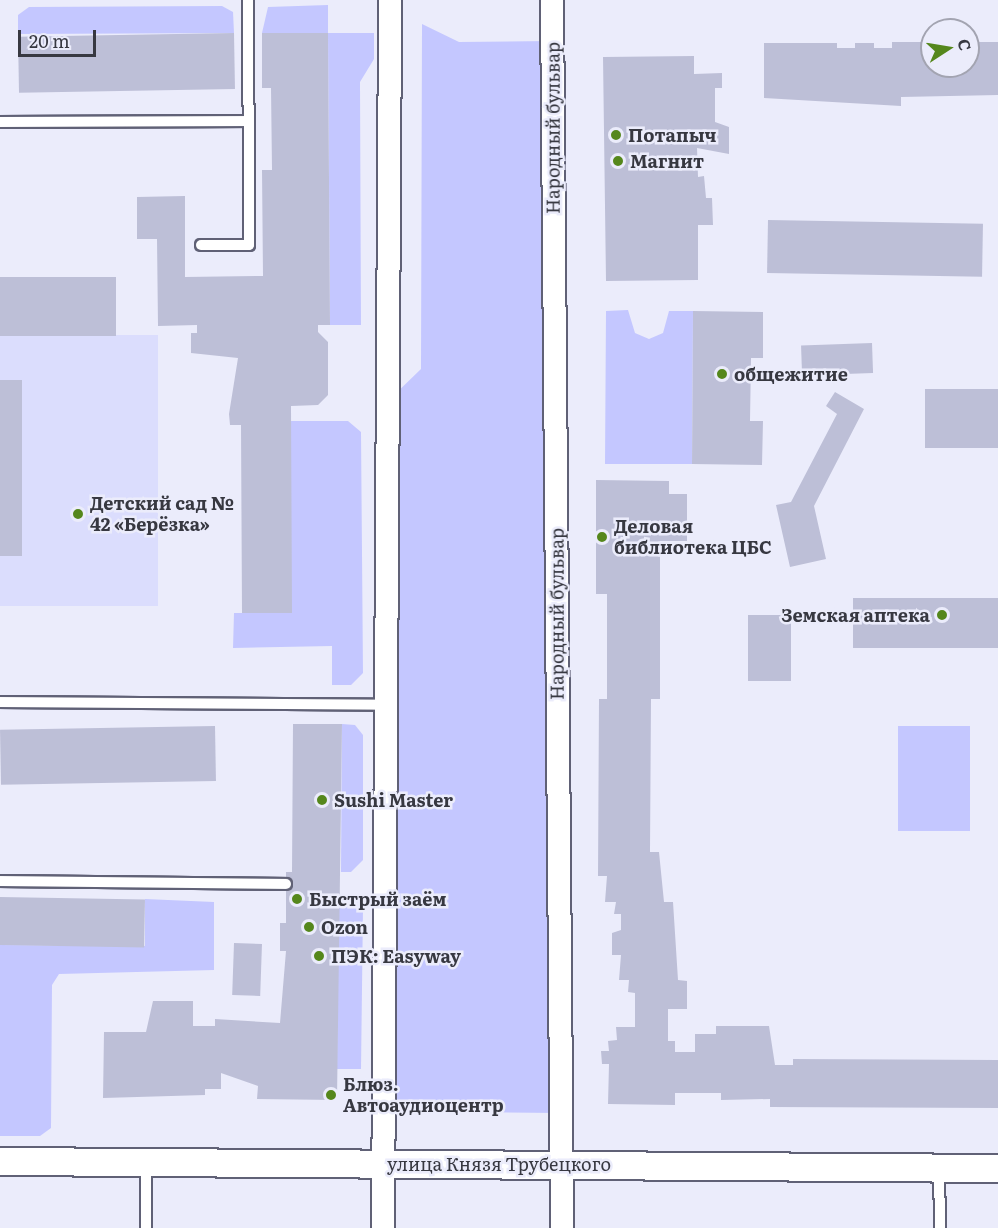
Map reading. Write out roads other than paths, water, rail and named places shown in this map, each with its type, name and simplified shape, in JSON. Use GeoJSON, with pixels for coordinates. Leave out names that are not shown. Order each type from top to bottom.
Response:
{"type":"FeatureCollection","features":[{"type":"Feature","properties":{"kind":"street"},"geometry":{"type":"LineString","coordinates":[[383,1228],[390,0]]}},
{"type":"Feature","properties":{"kind":"street","name":"Народный бульвар"},"geometry":{"type":"LineString","coordinates":[[552,0],[562,1228]]}},
{"type":"Feature","properties":{"kind":"street","name":"улица Князя Трубецкого"},"geometry":{"type":"LineString","coordinates":[[0,1161],[998,1168]]}},
{"type":"Feature","properties":{"kind":"lane"},"geometry":{"type":"LineString","coordinates":[[201,245],[249,244],[248,0]]}},
{"type":"Feature","properties":{"kind":"lane"},"geometry":{"type":"LineString","coordinates":[[0,122],[249,121]]}},
{"type":"Feature","properties":{"kind":"lane"},"geometry":{"type":"LineString","coordinates":[[0,702],[386,705]]}},
{"type":"Feature","properties":{"kind":"lane"},"geometry":{"type":"LineString","coordinates":[[0,881],[286,884]]}},
{"type":"Feature","properties":{"kind":"lane"},"geometry":{"type":"LineString","coordinates":[[146,1162],[146,1228]]}},
{"type":"Feature","properties":{"kind":"lane"},"geometry":{"type":"LineString","coordinates":[[939,1167],[940,1228]]}},
{"type":"Feature","properties":{"kind":"place","name":"Потапыч"},"geometry":{"type":"Point","coordinates":[616,135]}},
{"type":"Feature","properties":{"kind":"place","name":"Магнит"},"geometry":{"type":"Point","coordinates":[618,161]}},
{"type":"Feature","properties":{"kind":"place","name":"общежитие"},"geometry":{"type":"Point","coordinates":[722,374]}},
{"type":"Feature","properties":{"kind":"place","name":"Детский сад № 42 «Берёзка»"},"geometry":{"type":"Point","coordinates":[78,514]}},
{"type":"Feature","properties":{"kind":"place","name":"Деловая библиотека ЦБС"},"geometry":{"type":"Point","coordinates":[602,537]}},
{"type":"Feature","properties":{"kind":"place","name":"Земская аптека"},"geometry":{"type":"Point","coordinates":[942,615]}},
{"type":"Feature","properties":{"kind":"place","name":"Sushi Master"},"geometry":{"type":"Point","coordinates":[322,800]}},
{"type":"Feature","properties":{"kind":"place","name":"Быстрый заём"},"geometry":{"type":"Point","coordinates":[297,899]}},
{"type":"Feature","properties":{"kind":"place","name":"Ozon"},"geometry":{"type":"Point","coordinates":[309,927]}},
{"type":"Feature","properties":{"kind":"place","name":"ПЭК: Easyway"},"geometry":{"type":"Point","coordinates":[319,956]}},
{"type":"Feature","properties":{"kind":"place","name":"Блюз. Автоаудиоцентр"},"geometry":{"type":"Point","coordinates":[331,1095]}}]}
